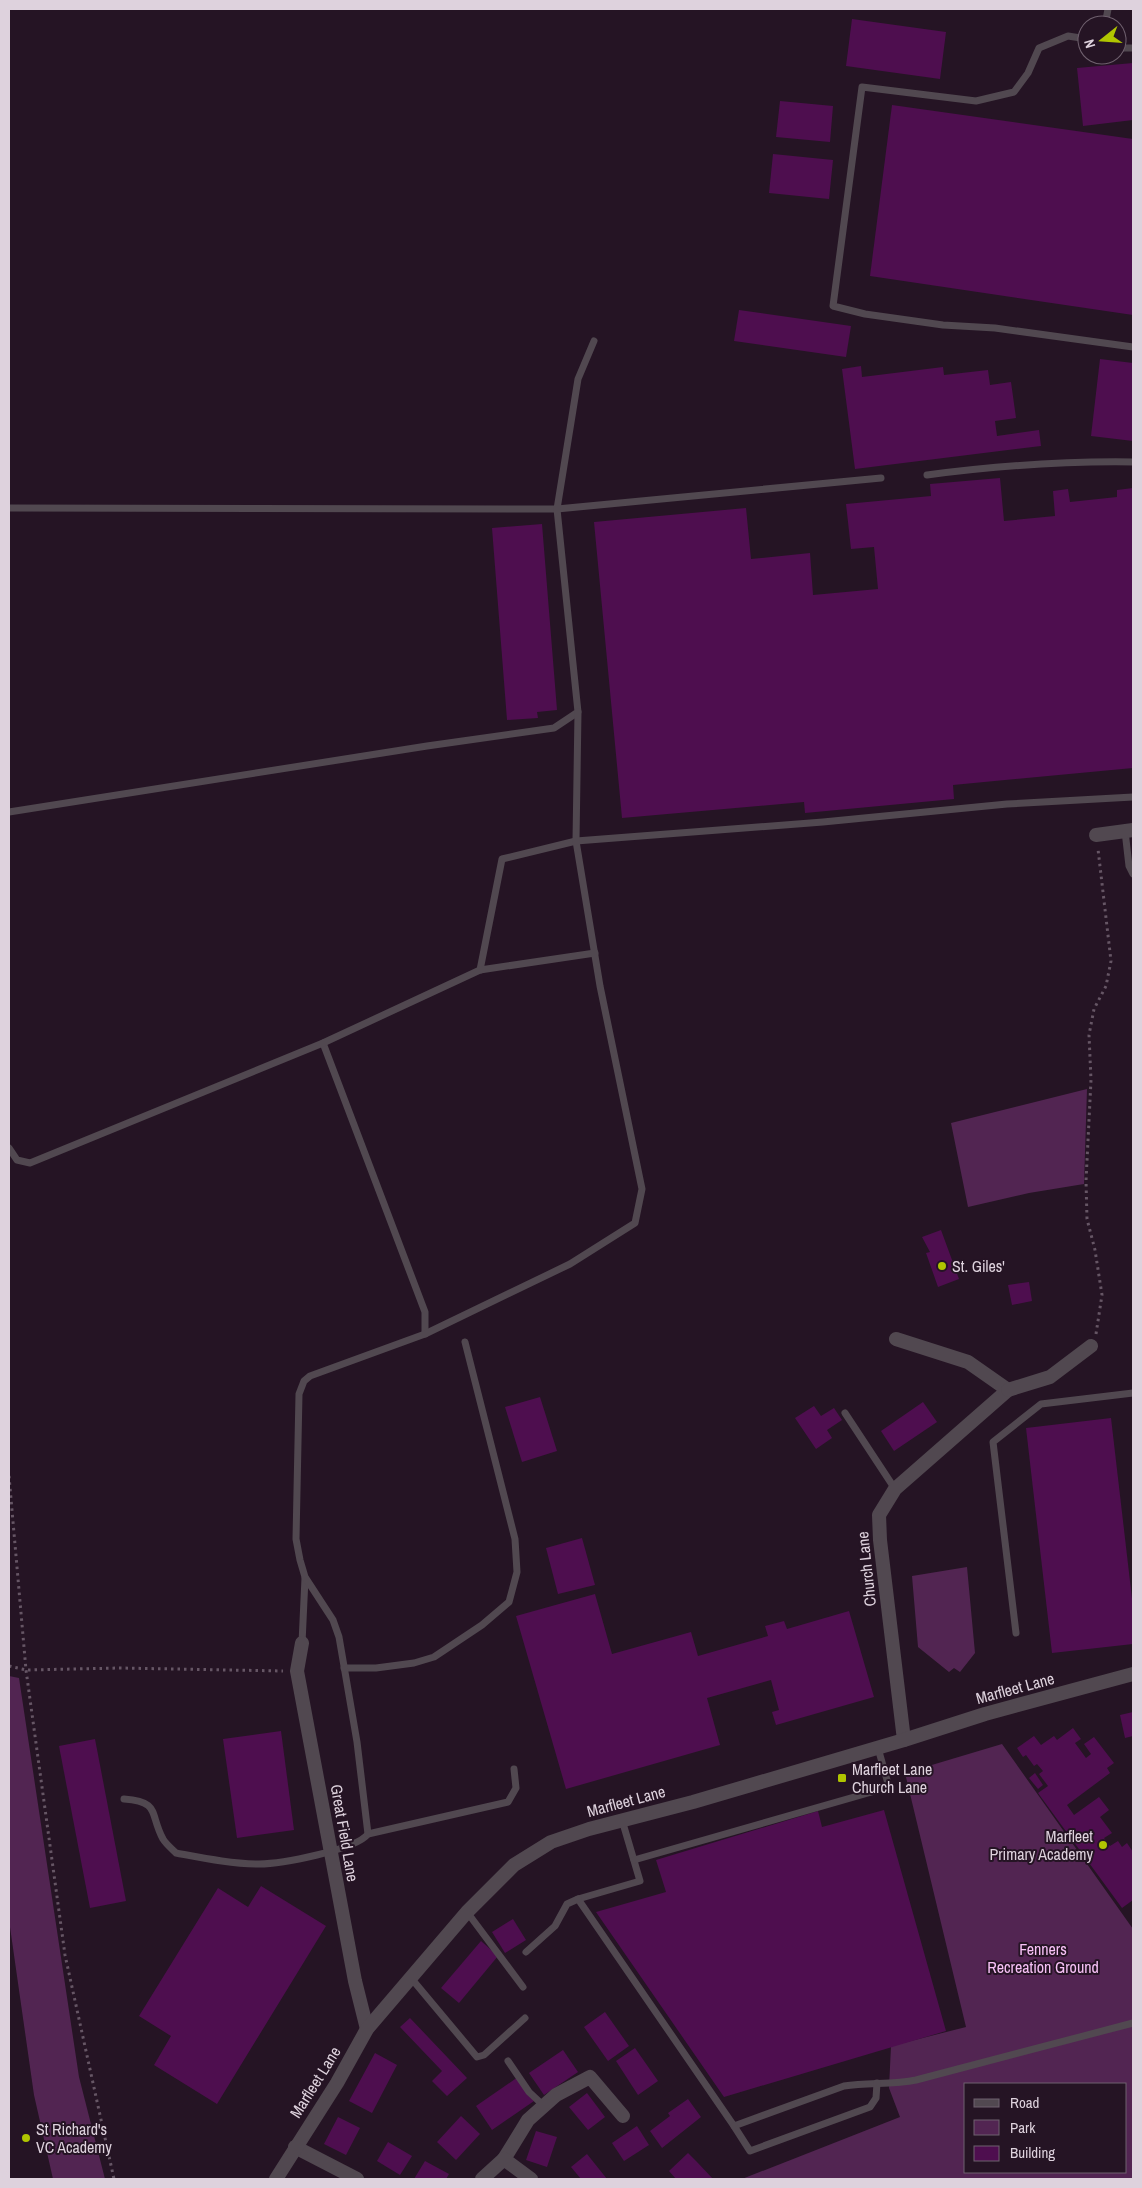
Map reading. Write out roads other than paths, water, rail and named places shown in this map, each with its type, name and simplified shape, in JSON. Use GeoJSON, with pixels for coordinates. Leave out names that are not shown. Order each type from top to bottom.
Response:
{"type":"FeatureCollection","features":[{"type":"Feature","properties":{"kind":"street"},"geometry":{"type":"LineString","coordinates":[[1096,836],[1129,830]]}},
{"type":"Feature","properties":{"kind":"street"},"geometry":{"type":"LineString","coordinates":[[896,1339],[968,1362],[1008,1390]]}},
{"type":"Feature","properties":{"kind":"street","name":"Church Lane"},"geometry":{"type":"LineString","coordinates":[[904,1740],[878,1515],[895,1489],[1008,1390],[1050,1377],[1091,1346]]}},
{"type":"Feature","properties":{"kind":"street","name":"Great Field Lane"},"geometry":{"type":"LineString","coordinates":[[302,1642],[297,1671],[355,1981],[367,2029]]}},
{"type":"Feature","properties":{"kind":"street","name":"Marfleet Lane"},"geometry":{"type":"LineString","coordinates":[[276,2179],[337,2083],[367,2029],[467,1912],[514,1865],[551,1842],[622,1820],[693,1802],[878,1748],[985,1714],[1133,1674]]}},
{"type":"Feature","properties":{"kind":"street"},"geometry":{"type":"LineString","coordinates":[[482,2179],[504,2159],[528,2120],[556,2096],[590,2077],[622,2116]]}},
{"type":"Feature","properties":{"kind":"street"},"geometry":{"type":"LineString","coordinates":[[295,2147],[357,2179]]}},
{"type":"Feature","properties":{"kind":"street"},"geometry":{"type":"LineString","coordinates":[[504,2159],[531,2179]]}},
{"type":"Feature","properties":{"kind":"lane"},"geometry":{"type":"LineString","coordinates":[[1077,37],[1068,36],[1039,48],[1028,73],[1014,92],[976,101],[862,87],[833,306],[865,314],[943,326],[996,328],[1133,347]]}},
{"type":"Feature","properties":{"kind":"lane"},"geometry":{"type":"LineString","coordinates":[[368,1834],[357,1742],[334,1620],[305,1577],[296,1539],[299,1394],[304,1381],[310,1376],[425,1334],[570,1264],[635,1223],[642,1189],[595,953],[576,841],[578,712],[557,509],[578,379],[594,341]]}},
{"type":"Feature","properties":{"kind":"lane"},"geometry":{"type":"LineString","coordinates":[[926,475],[990,467],[1133,462]]}},
{"type":"Feature","properties":{"kind":"lane"},"geometry":{"type":"LineString","coordinates":[[9,508],[557,509],[880,478]]}},
{"type":"Feature","properties":{"kind":"lane"},"geometry":{"type":"LineString","coordinates":[[9,812],[417,747],[554,728],[578,712]]}},
{"type":"Feature","properties":{"kind":"lane"},"geometry":{"type":"LineString","coordinates":[[480,970],[502,859],[576,841],[823,822],[1007,804],[1133,797]]}},
{"type":"Feature","properties":{"kind":"lane"},"geometry":{"type":"LineString","coordinates":[[1129,830],[1129,866],[1133,874]]}},
{"type":"Feature","properties":{"kind":"lane"},"geometry":{"type":"LineString","coordinates":[[9,1148],[17,1160],[30,1162],[322,1043],[480,970],[595,953]]}},
{"type":"Feature","properties":{"kind":"lane"},"geometry":{"type":"LineString","coordinates":[[322,1043],[425,1312],[425,1334]]}},
{"type":"Feature","properties":{"kind":"lane"},"geometry":{"type":"LineString","coordinates":[[344,1668],[376,1668],[414,1664],[434,1656],[482,1625],[509,1602],[517,1572],[514,1539],[465,1342]]}},
{"type":"Feature","properties":{"kind":"lane"},"geometry":{"type":"LineString","coordinates":[[1016,1633],[993,1442],[1041,1404],[1133,1393]]}},
{"type":"Feature","properties":{"kind":"lane"},"geometry":{"type":"LineString","coordinates":[[845,1414],[895,1489]]}},
{"type":"Feature","properties":{"kind":"lane"},"geometry":{"type":"LineString","coordinates":[[302,1642],[305,1577]]}},
{"type":"Feature","properties":{"kind":"lane"},"geometry":{"type":"LineString","coordinates":[[634,1860],[889,1787],[878,1748]]}},
{"type":"Feature","properties":{"kind":"lane"},"geometry":{"type":"LineString","coordinates":[[124,1799],[142,1800],[151,1807],[163,1839],[176,1854],[260,1864],[330,1852],[360,1842],[368,1834],[508,1802],[516,1788],[514,1769]]}},
{"type":"Feature","properties":{"kind":"lane"},"geometry":{"type":"LineString","coordinates":[[526,1952],[555,1926],[567,1904],[640,1881],[622,1820]]}},
{"type":"Feature","properties":{"kind":"lane"},"geometry":{"type":"LineString","coordinates":[[578,1899],[750,2151],[870,2107],[876,2098],[876,2083]]}},
{"type":"Feature","properties":{"kind":"lane"},"geometry":{"type":"LineString","coordinates":[[467,1912],[524,1987]]}},
{"type":"Feature","properties":{"kind":"lane"},"geometry":{"type":"LineString","coordinates":[[411,1978],[477,2057],[484,2055],[526,2018]]}},
{"type":"Feature","properties":{"kind":"lane"},"geometry":{"type":"LineString","coordinates":[[734,2126],[844,2086],[900,2083],[939,2075],[1133,2023]]}},
{"type":"Feature","properties":{"kind":"lane"},"geometry":{"type":"LineString","coordinates":[[508,2061],[529,2092],[544,2106]]}},
{"type":"Feature","properties":{"kind":"place","name":"St. Giles'"},"geometry":{"type":"Point","coordinates":[942,1266]}},
{"type":"Feature","properties":{"kind":"place","name":"Marfleet Lane Church Lane"},"geometry":{"type":"Point","coordinates":[842,1778]}},
{"type":"Feature","properties":{"kind":"place","name":"Marfleet Primary Academy"},"geometry":{"type":"Point","coordinates":[1103,1845]}},
{"type":"Feature","properties":{"kind":"place","name":"St Richard's VC Academy"},"geometry":{"type":"Point","coordinates":[26,2138]}},
{"type":"Feature","properties":{"kind":"park label","name":"Fenners Recreation Ground"},"geometry":{"type":"Point","coordinates":[1043,1958]}}]}
